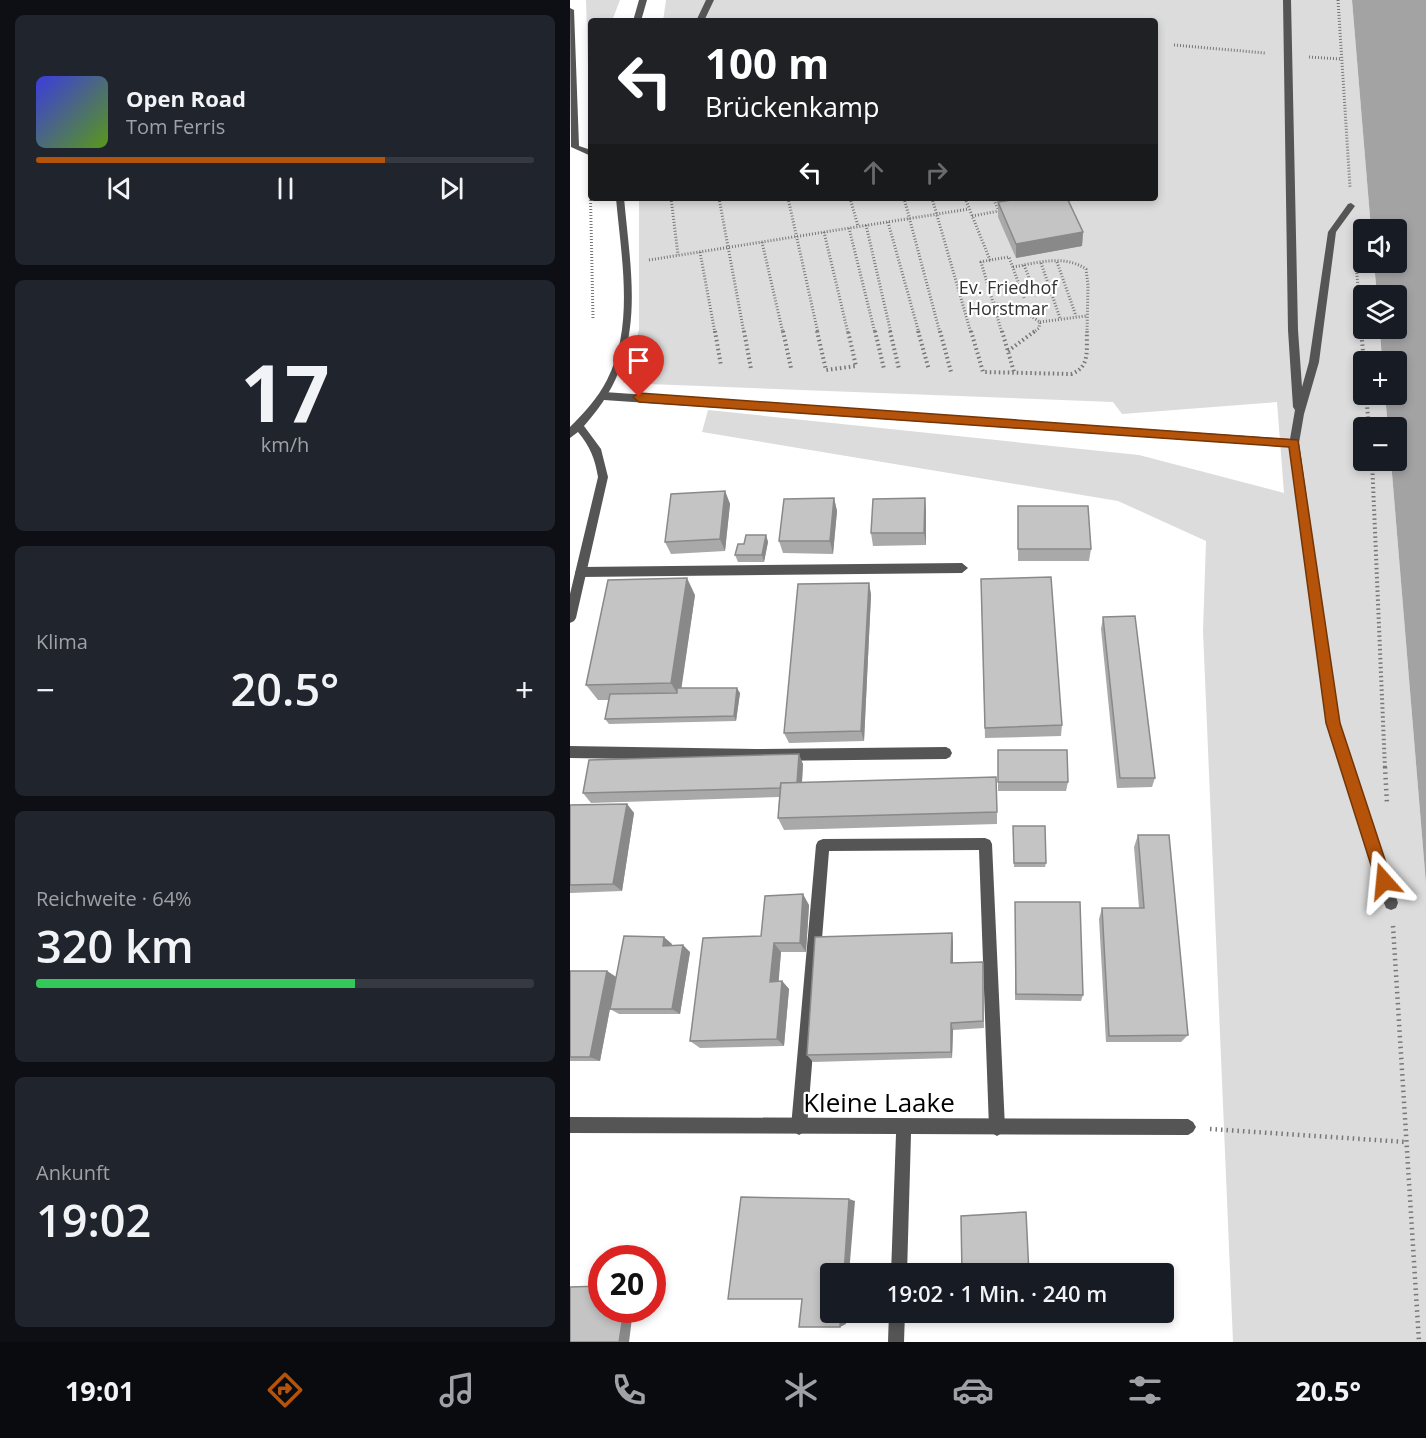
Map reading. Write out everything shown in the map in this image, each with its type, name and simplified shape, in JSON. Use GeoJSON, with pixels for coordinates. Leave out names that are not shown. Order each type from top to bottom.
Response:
{"type":"FeatureCollection","features":[{"type":"Feature","properties":{"kind":"street"},"geometry":{"type":"LineString","coordinates":[[638,18],[644,0]]}},
{"type":"Feature","properties":{"kind":"street"},"geometry":{"type":"LineString","coordinates":[[701,18],[710,0]]}},
{"type":"Feature","properties":{"kind":"street"},"geometry":{"type":"LineString","coordinates":[[1287,0],[1293,330],[1299,414]]}},
{"type":"Feature","properties":{"kind":"street"},"geometry":{"type":"LineString","coordinates":[[570,10],[575,147],[588,152]]}},
{"type":"Feature","properties":{"kind":"street"},"geometry":{"type":"LineString","coordinates":[[570,618],[603,477],[594,442],[574,430],[604,396],[620,363],[628,326],[627,263],[620,201]]}},
{"type":"Feature","properties":{"kind":"street"},"geometry":{"type":"LineString","coordinates":[[1351,207],[1332,232],[1314,362],[1299,414],[1294,443],[1333,723],[1391,903]]}},
{"type":"Feature","properties":{"kind":"street"},"geometry":{"type":"LineString","coordinates":[[604,396],[1294,443]]}},
{"type":"Feature","properties":{"kind":"street"},"geometry":{"type":"LineString","coordinates":[[581,572],[962,568]]}},
{"type":"Feature","properties":{"kind":"street"},"geometry":{"type":"LineString","coordinates":[[570,752],[756,755],[946,753]]}},
{"type":"Feature","properties":{"kind":"street"},"geometry":{"type":"LineString","coordinates":[[799,1127],[823,845],[985,844],[998,1128]]}},
{"type":"Feature","properties":{"kind":"street","name":"Kleine Laake"},"geometry":{"type":"LineString","coordinates":[[570,1125],[904,1128],[1188,1127]]}},
{"type":"Feature","properties":{"kind":"street"},"geometry":{"type":"LineString","coordinates":[[899,1263],[904,1128]]}},
{"type":"Feature","properties":{"kind":"street"},"geometry":{"type":"LineString","coordinates":[[896,1342],[897,1323]]}},
{"type":"Feature","properties":{"kind":"path"},"geometry":{"type":"LineString","coordinates":[[1174,45],[1341,59],[1338,0]]}},
{"type":"Feature","properties":{"kind":"path"},"geometry":{"type":"LineString","coordinates":[[589,201],[593,319]]}},
{"type":"Feature","properties":{"kind":"path"},"geometry":{"type":"LineString","coordinates":[[671,201],[678,255]]}},
{"type":"Feature","properties":{"kind":"path"},"geometry":{"type":"LineString","coordinates":[[719,201],[751,369]]}},
{"type":"Feature","properties":{"kind":"path"},"geometry":{"type":"LineString","coordinates":[[789,201],[826,370],[856,366],[824,232]]}},
{"type":"Feature","properties":{"kind":"path"},"geometry":{"type":"LineString","coordinates":[[851,201],[858,226]]}},
{"type":"Feature","properties":{"kind":"path"},"geometry":{"type":"LineString","coordinates":[[905,201],[951,372]]}},
{"type":"Feature","properties":{"kind":"path"},"geometry":{"type":"LineString","coordinates":[[933,201],[983,372],[1071,374],[1079,371],[1086,363],[1088,285],[1086,269],[1077,263],[1057,262],[1013,267]]}},
{"type":"Feature","properties":{"kind":"path"},"geometry":{"type":"LineString","coordinates":[[967,201],[990,260]]}},
{"type":"Feature","properties":{"kind":"path"},"geometry":{"type":"LineString","coordinates":[[994,201],[999,211]]}},
{"type":"Feature","properties":{"kind":"path"},"geometry":{"type":"LineString","coordinates":[[627,263],[969,209]]}},
{"type":"Feature","properties":{"kind":"path"},"geometry":{"type":"LineString","coordinates":[[972,216],[1008,209]]}},
{"type":"Feature","properties":{"kind":"path"},"geometry":{"type":"LineString","coordinates":[[888,222],[929,370]]}},
{"type":"Feature","properties":{"kind":"path"},"geometry":{"type":"LineString","coordinates":[[866,225],[899,369]]}},
{"type":"Feature","properties":{"kind":"path"},"geometry":{"type":"LineString","coordinates":[[849,228],[884,369]]}},
{"type":"Feature","properties":{"kind":"path"},"geometry":{"type":"LineString","coordinates":[[762,242],[791,368]]}},
{"type":"Feature","properties":{"kind":"path"},"geometry":{"type":"LineString","coordinates":[[700,252],[721,366]]}},
{"type":"Feature","properties":{"kind":"path"},"geometry":{"type":"LineString","coordinates":[[1014,372],[981,262],[1009,257],[1024,298]]}},
{"type":"Feature","properties":{"kind":"path"},"geometry":{"type":"LineString","coordinates":[[1057,262],[1076,316]]}},
{"type":"Feature","properties":{"kind":"path"},"geometry":{"type":"LineString","coordinates":[[1041,263],[1060,318]]}},
{"type":"Feature","properties":{"kind":"path"},"geometry":{"type":"LineString","coordinates":[[1024,265],[1036,296]]}},
{"type":"Feature","properties":{"kind":"path"},"geometry":{"type":"LineString","coordinates":[[994,303],[1023,311],[1040,322],[1086,316]]}},
{"type":"Feature","properties":{"kind":"path"},"geometry":{"type":"LineString","coordinates":[[1008,351],[1039,328],[1040,322]]}},
{"type":"Feature","properties":{"kind":"path"},"geometry":{"type":"LineString","coordinates":[[1188,1127],[1406,1142]]}},
{"type":"Feature","properties":{"kind":"green space"},"geometry":{"type":"Polygon","coordinates":[[[586,0],[620,0],[613,18],[588,18],[588,67],[586,0]]]}},
{"type":"Feature","properties":{"kind":"green space","name":"Ev. Friedhof Horstmar"},"geometry":{"type":"Polygon","coordinates":[[[666,0],[1352,0],[1370,219],[1353,219],[1353,273],[1375,273],[1376,285],[1353,285],[1353,339],[1381,339],[1381,351],[1353,351],[1353,405],[1386,405],[1387,417],[1353,417],[1353,471],[1392,471],[1426,884],[1426,1342],[1233,1342],[1203,631],[1206,541],[1118,501],[702,432],[708,410],[1139,455],[1284,493],[1277,402],[1122,414],[1113,402],[623,383],[639,330],[639,201],[1158,201],[1158,18],[663,18],[666,0]]]}},
{"type":"Feature","properties":{"kind":"shaded area"},"geometry":{"type":"Polygon","coordinates":[[[1352,0],[1426,0],[1426,884],[1392,471],[1407,471],[1407,417],[1387,417],[1386,405],[1407,405],[1407,351],[1381,351],[1381,339],[1407,339],[1407,285],[1376,285],[1375,273],[1407,273],[1407,219],[1370,219],[1352,0]]]}},
{"type":"Feature","properties":{"kind":"building"},"geometry":{"type":"Polygon","coordinates":[[[1068,201],[1083,232],[1016,244],[998,202],[1068,201]]]}},
{"type":"Feature","properties":{"kind":"building"},"geometry":{"type":"Polygon","coordinates":[[[725,491],[720,539],[665,542],[671,494],[725,491]]]}},
{"type":"Feature","properties":{"kind":"building"},"geometry":{"type":"Polygon","coordinates":[[[834,498],[830,541],[779,541],[784,499],[834,498]]]}},
{"type":"Feature","properties":{"kind":"building"},"geometry":{"type":"Polygon","coordinates":[[[925,498],[924,533],[871,533],[873,499],[925,498]]]}},
{"type":"Feature","properties":{"kind":"building"},"geometry":{"type":"Polygon","coordinates":[[[1018,506],[1088,506],[1091,549],[1018,549],[1018,506]]]}},
{"type":"Feature","properties":{"kind":"building"},"geometry":{"type":"Polygon","coordinates":[[[746,535],[766,535],[762,555],[735,555],[738,544],[744,544],[746,535]]]}},
{"type":"Feature","properties":{"kind":"building"},"geometry":{"type":"Polygon","coordinates":[[[1051,577],[1062,725],[985,728],[981,579],[1051,577]]]}},
{"type":"Feature","properties":{"kind":"building"},"geometry":{"type":"Polygon","coordinates":[[[687,578],[671,683],[586,685],[608,580],[687,578]]]}},
{"type":"Feature","properties":{"kind":"building"},"geometry":{"type":"Polygon","coordinates":[[[869,583],[861,731],[784,733],[798,584],[869,583]]]}},
{"type":"Feature","properties":{"kind":"building"},"geometry":{"type":"Polygon","coordinates":[[[1135,616],[1155,778],[1120,778],[1103,617],[1135,616]]]}},
{"type":"Feature","properties":{"kind":"building"},"geometry":{"type":"Polygon","coordinates":[[[677,688],[737,688],[734,716],[605,719],[610,694],[677,693],[677,688]]]}},
{"type":"Feature","properties":{"kind":"building"},"geometry":{"type":"Polygon","coordinates":[[[998,750],[1067,750],[1068,782],[998,782],[998,750]]]}},
{"type":"Feature","properties":{"kind":"building"},"geometry":{"type":"Polygon","coordinates":[[[799,754],[797,783],[781,783],[780,788],[583,793],[589,760],[799,754]]]}},
{"type":"Feature","properties":{"kind":"building"},"geometry":{"type":"Polygon","coordinates":[[[996,777],[997,812],[778,818],[781,783],[996,777]]]}},
{"type":"Feature","properties":{"kind":"building"},"geometry":{"type":"Polygon","coordinates":[[[627,804],[613,884],[570,885],[570,805],[627,804]]]}},
{"type":"Feature","properties":{"kind":"building"},"geometry":{"type":"Polygon","coordinates":[[[1013,826],[1045,826],[1046,863],[1014,863],[1013,826]]]}},
{"type":"Feature","properties":{"kind":"building"},"geometry":{"type":"Polygon","coordinates":[[[1138,835],[1169,835],[1188,1035],[1109,1036],[1102,908],[1144,908],[1138,835]]]}},
{"type":"Feature","properties":{"kind":"building"},"geometry":{"type":"Polygon","coordinates":[[[803,894],[800,943],[774,943],[770,982],[782,981],[777,1039],[690,1041],[703,938],[761,936],[765,896],[803,894]]]}},
{"type":"Feature","properties":{"kind":"building"},"geometry":{"type":"Polygon","coordinates":[[[1015,902],[1080,902],[1083,995],[1016,994],[1015,902]]]}},
{"type":"Feature","properties":{"kind":"building"},"geometry":{"type":"Polygon","coordinates":[[[952,933],[951,963],[983,962],[983,1021],[951,1023],[951,1052],[807,1055],[815,937],[952,933]]]}},
{"type":"Feature","properties":{"kind":"building"},"geometry":{"type":"Polygon","coordinates":[[[624,936],[664,937],[663,946],[683,945],[672,1009],[610,1009],[624,936]]]}},
{"type":"Feature","properties":{"kind":"building"},"geometry":{"type":"Polygon","coordinates":[[[570,971],[607,971],[590,1057],[570,1057],[570,971]]]}},
{"type":"Feature","properties":{"kind":"building"},"geometry":{"type":"Polygon","coordinates":[[[741,1197],[849,1199],[845,1263],[820,1263],[820,1323],[840,1323],[840,1327],[799,1327],[802,1299],[728,1299],[741,1197]]]}},
{"type":"Feature","properties":{"kind":"building"},"geometry":{"type":"Polygon","coordinates":[[[1026,1212],[1028,1263],[962,1263],[961,1216],[1026,1212]]]}},
{"type":"Feature","properties":{"kind":"building"},"geometry":{"type":"Polygon","coordinates":[[[588,1286],[588,1323],[622,1323],[619,1342],[570,1342],[570,1287],[588,1286]]]}},
{"type":"Feature","properties":{"kind":"route"},"geometry":{"type":"LineString","coordinates":[[639,397],[1294,443],[1333,723],[1384,881]]}}]}
